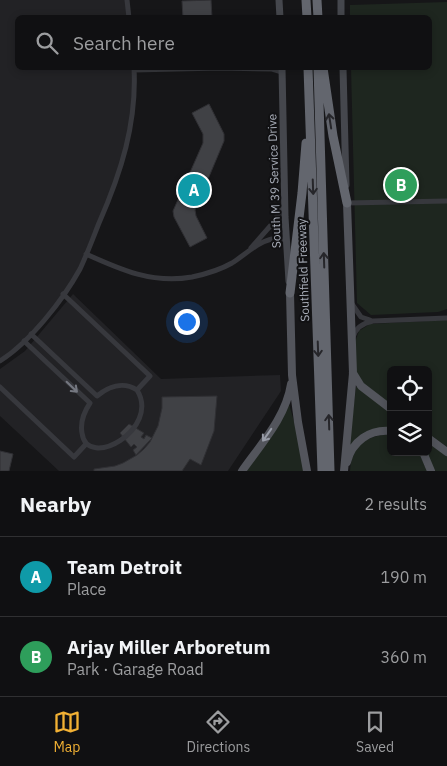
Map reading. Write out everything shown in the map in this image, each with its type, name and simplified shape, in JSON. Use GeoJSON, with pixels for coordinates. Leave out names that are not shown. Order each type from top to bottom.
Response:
{"type":"FeatureCollection","features":[{"type":"Feature","properties":{"kind":"highway"},"geometry":{"type":"LineString","coordinates":[[306,0],[307,15]]}},
{"type":"Feature","properties":{"kind":"highway","name":"Southfield Freeway"},"geometry":{"type":"LineString","coordinates":[[308,70],[322,471]]}},
{"type":"Feature","properties":{"kind":"highway","name":"Southfield Freeway"},"geometry":{"type":"LineString","coordinates":[[318,70],[330,471]]}},
{"type":"Feature","properties":{"kind":"highway"},"geometry":{"type":"LineString","coordinates":[[323,70],[333,136],[347,203]]}},
{"type":"Feature","properties":{"kind":"highway"},"geometry":{"type":"LineString","coordinates":[[290,293],[303,186],[309,103]]}},
{"type":"Feature","properties":{"kind":"main road"},"geometry":{"type":"LineString","coordinates":[[279,0],[280,15]]}},
{"type":"Feature","properties":{"kind":"main road"},"geometry":{"type":"LineString","coordinates":[[341,0],[341,15]]}},
{"type":"Feature","properties":{"kind":"main road","name":"South M 39 Service Drive"},"geometry":{"type":"LineString","coordinates":[[282,70],[284,204],[290,293]]}},
{"type":"Feature","properties":{"kind":"main road"},"geometry":{"type":"LineString","coordinates":[[343,70],[353,373],[344,471]]}},
{"type":"Feature","properties":{"kind":"main road"},"geometry":{"type":"LineString","coordinates":[[290,293],[292,375],[307,471]]}},
{"type":"Feature","properties":{"kind":"main road"},"geometry":{"type":"LineString","coordinates":[[353,373],[361,386],[387,406]]}},
{"type":"Feature","properties":{"kind":"main road"},"geometry":{"type":"LineString","coordinates":[[242,471],[281,415],[288,397],[292,375]]}},
{"type":"Feature","properties":{"kind":"main road"},"geometry":{"type":"LineString","coordinates":[[344,471],[350,453],[361,439],[374,432],[387,431]]}},
{"type":"Feature","properties":{"kind":"main road"},"geometry":{"type":"LineString","coordinates":[[432,441],[447,452]]}},
{"type":"Feature","properties":{"kind":"main road"},"geometry":{"type":"LineString","coordinates":[[424,456],[430,471]]}},
{"type":"Feature","properties":{"kind":"street"},"geometry":{"type":"LineString","coordinates":[[127,0],[129,15]]}},
{"type":"Feature","properties":{"kind":"street"},"geometry":{"type":"LineString","coordinates":[[0,361],[31,334],[63,294],[80,268],[114,188],[122,164],[134,107],[134,70]]}},
{"type":"Feature","properties":{"kind":"street"},"geometry":{"type":"LineString","coordinates":[[347,203],[447,202]]}},
{"type":"Feature","properties":{"kind":"street"},"geometry":{"type":"LineString","coordinates":[[248,252],[272,224],[284,204]]}},
{"type":"Feature","properties":{"kind":"street"},"geometry":{"type":"LineString","coordinates":[[86,254],[132,274],[170,279],[212,272],[231,263],[268,240],[277,238],[286,240]]}},
{"type":"Feature","properties":{"kind":"street"},"geometry":{"type":"LineString","coordinates":[[63,294],[150,376],[137,390]]}},
{"type":"Feature","properties":{"kind":"street"},"geometry":{"type":"LineString","coordinates":[[350,301],[360,317],[373,321]]}},
{"type":"Feature","properties":{"kind":"street"},"geometry":{"type":"LineString","coordinates":[[352,342],[354,333],[364,322],[445,317]]}},
{"type":"Feature","properties":{"kind":"street"},"geometry":{"type":"LineString","coordinates":[[31,334],[97,396]]}},
{"type":"Feature","properties":{"kind":"street"},"geometry":{"type":"LineString","coordinates":[[24,341],[90,404]]}},
{"type":"Feature","properties":{"kind":"street"},"geometry":{"type":"LineString","coordinates":[[57,373],[64,366]]}},
{"type":"Feature","properties":{"kind":"street"},"geometry":{"type":"LineString","coordinates":[[128,385],[137,390],[142,401],[141,413],[135,427],[124,439],[115,445],[105,448],[93,448],[86,444],[81,428],[83,416],[97,396],[105,390],[116,386],[128,385]]}},
{"type":"Feature","properties":{"kind":"street"},"geometry":{"type":"LineString","coordinates":[[0,387],[74,458],[86,444]]}},
{"type":"Feature","properties":{"kind":"shaded area"},"geometry":{"type":"Polygon","coordinates":[[[0,0],[127,0],[129,15],[15,15],[15,70],[134,70],[135,90],[122,164],[73,280],[31,334],[0,361],[0,0]]]}},
{"type":"Feature","properties":{"kind":"shaded area"},"geometry":{"type":"Polygon","coordinates":[[[447,2],[447,309],[438,312],[371,315],[357,303],[351,70],[432,70],[432,15],[350,15],[350,5],[447,2]]]}},
{"type":"Feature","properties":{"kind":"shaded area"},"geometry":{"type":"Polygon","coordinates":[[[73,294],[161,379],[280,375],[281,391],[228,471],[59,471],[0,416],[0,369],[25,351],[73,294]]]}},
{"type":"Feature","properties":{"kind":"shaded area"},"geometry":{"type":"Polygon","coordinates":[[[447,320],[447,447],[432,436],[432,366],[387,366],[387,402],[360,381],[356,373],[355,342],[359,331],[370,324],[447,320]]]}},
{"type":"Feature","properties":{"kind":"shaded area"},"geometry":{"type":"Polygon","coordinates":[[[357,387],[387,408],[387,430],[351,447],[349,445],[357,387]]]}},
{"type":"Feature","properties":{"kind":"shaded area"},"geometry":{"type":"Polygon","coordinates":[[[289,404],[305,471],[244,471],[289,404]]]}},
{"type":"Feature","properties":{"kind":"shaded area"},"geometry":{"type":"Polygon","coordinates":[[[387,434],[387,456],[421,456],[427,471],[350,471],[351,462],[357,448],[368,439],[387,434]]]}},
{"type":"Feature","properties":{"kind":"shaded area"},"geometry":{"type":"Polygon","coordinates":[[[432,443],[447,454],[447,471],[433,471],[427,456],[432,456],[432,443]]]}},
{"type":"Feature","properties":{"kind":"building"},"geometry":{"type":"Polygon","coordinates":[[[211,0],[212,15],[183,15],[182,1],[211,0]]]}},
{"type":"Feature","properties":{"kind":"building"},"geometry":{"type":"Polygon","coordinates":[[[209,104],[224,134],[224,141],[195,210],[207,238],[190,247],[174,217],[173,211],[203,143],[203,134],[192,113],[209,104]]]}},
{"type":"Feature","properties":{"kind":"building"},"geometry":{"type":"Polygon","coordinates":[[[217,396],[214,431],[201,465],[190,459],[182,471],[94,471],[94,469],[123,463],[144,449],[158,426],[162,408],[162,397],[217,396]]]}},
{"type":"Feature","properties":{"kind":"building"},"geometry":{"type":"Polygon","coordinates":[[[129,424],[144,433],[141,437],[144,439],[146,435],[152,438],[136,455],[133,450],[137,447],[134,444],[131,447],[120,433],[129,424]]]}},
{"type":"Feature","properties":{"kind":"building"},"geometry":{"type":"Polygon","coordinates":[[[0,451],[13,454],[9,471],[0,471],[0,451]]]}},
{"type":"Feature","properties":{"kind":"place","name":"Arjay Miller Arboretum"},"geometry":{"type":"Point","coordinates":[401,185]}},
{"type":"Feature","properties":{"kind":"place","name":"Team Detroit"},"geometry":{"type":"Point","coordinates":[194,190]}}]}
